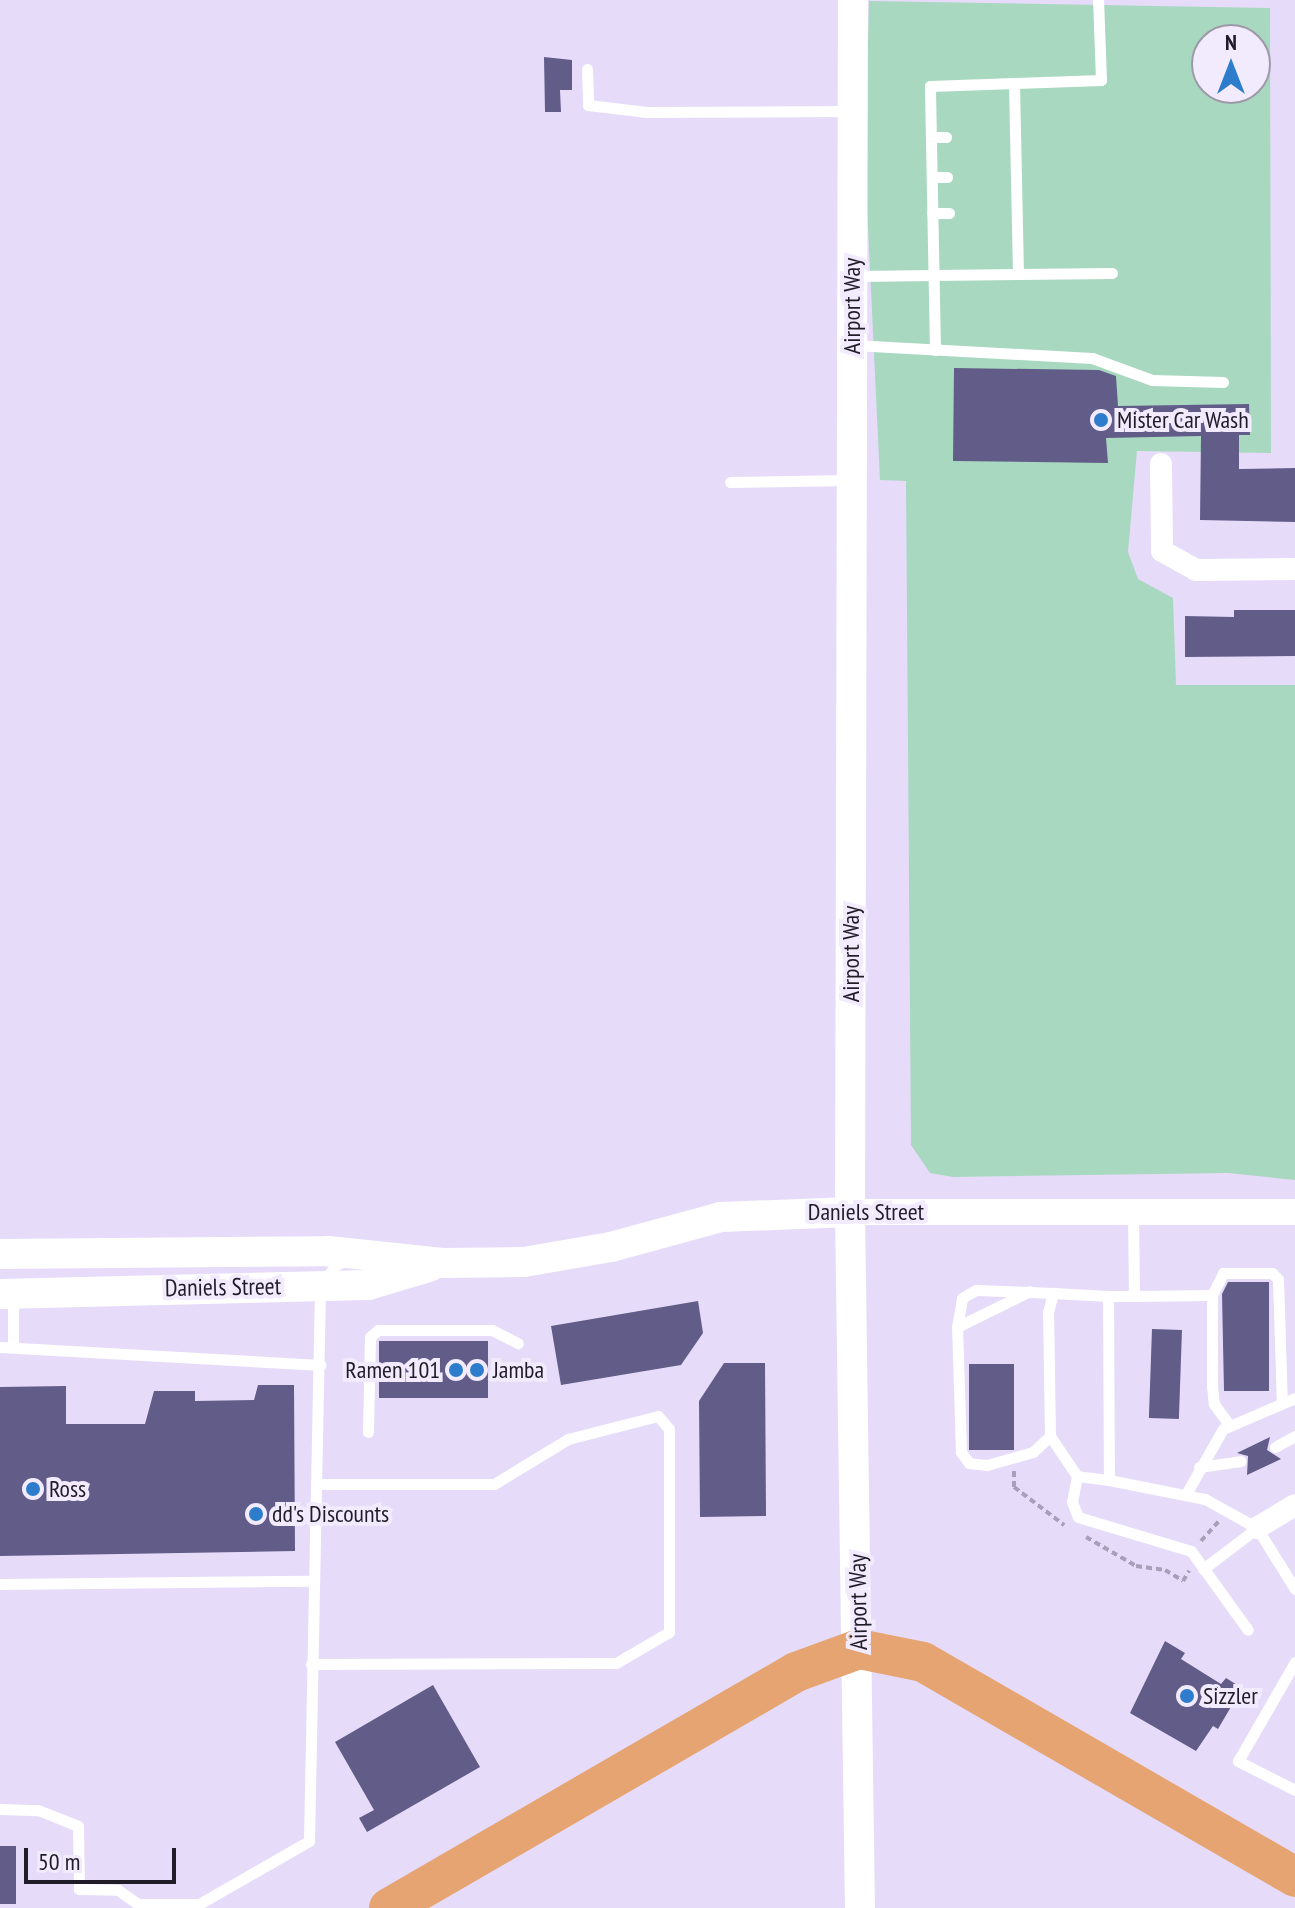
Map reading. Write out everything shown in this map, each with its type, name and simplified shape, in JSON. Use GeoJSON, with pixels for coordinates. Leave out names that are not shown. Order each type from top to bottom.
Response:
{"type":"FeatureCollection","features":[{"type":"Feature","properties":{"kind":"highway"},"geometry":{"type":"LineString","coordinates":[[389,1908],[796,1672],[859,1649],[923,1662],[1295,1877]]}},
{"type":"Feature","properties":{"kind":"main road","name":"Airport Way"},"geometry":{"type":"LineString","coordinates":[[853,0],[850,1212],[859,1649],[860,1908]]}},
{"type":"Feature","properties":{"kind":"main road","name":"Daniels Street"},"geometry":{"type":"LineString","coordinates":[[0,1254],[365,1255],[442,1263],[524,1262],[611,1247],[721,1217],[850,1212]]}},
{"type":"Feature","properties":{"kind":"main road","name":"Daniels Street"},"geometry":{"type":"LineString","coordinates":[[6,1294],[368,1285],[442,1263]]}},
{"type":"Feature","properties":{"kind":"street"},"geometry":{"type":"LineString","coordinates":[[1161,464],[1162,551],[1196,570],[1295,569]]}},
{"type":"Feature","properties":{"kind":"street","name":"Daniels Street"},"geometry":{"type":"LineString","coordinates":[[850,1212],[1295,1212]]}},
{"type":"Feature","properties":{"kind":"street"},"geometry":{"type":"LineString","coordinates":[[1257,1528],[1295,1505]]}},
{"type":"Feature","properties":{"kind":"lane"},"geometry":{"type":"LineString","coordinates":[[935,350],[936,275],[930,86],[1101,80],[1098,0]]}},
{"type":"Feature","properties":{"kind":"lane"},"geometry":{"type":"LineString","coordinates":[[587,69],[588,105],[647,112],[853,111]]}},
{"type":"Feature","properties":{"kind":"lane"},"geometry":{"type":"LineString","coordinates":[[1014,83],[1016,175],[1010,212],[1018,274]]}},
{"type":"Feature","properties":{"kind":"lane"},"geometry":{"type":"LineString","coordinates":[[931,137],[946,137]]}},
{"type":"Feature","properties":{"kind":"lane"},"geometry":{"type":"LineString","coordinates":[[1002,137],[1015,137]]}},
{"type":"Feature","properties":{"kind":"lane"},"geometry":{"type":"LineString","coordinates":[[1001,175],[1016,175]]}},
{"type":"Feature","properties":{"kind":"lane"},"geometry":{"type":"LineString","coordinates":[[932,177],[947,177]]}},
{"type":"Feature","properties":{"kind":"lane"},"geometry":{"type":"LineString","coordinates":[[932,213],[949,213]]}},
{"type":"Feature","properties":{"kind":"lane"},"geometry":{"type":"LineString","coordinates":[[852,276],[1112,273]]}},
{"type":"Feature","properties":{"kind":"lane"},"geometry":{"type":"LineString","coordinates":[[852,345],[1092,358],[1152,380],[1223,382]]}},
{"type":"Feature","properties":{"kind":"lane"},"geometry":{"type":"LineString","coordinates":[[730,482],[852,480]]}},
{"type":"Feature","properties":{"kind":"lane"},"geometry":{"type":"LineString","coordinates":[[1133,1210],[1134,1296]]}},
{"type":"Feature","properties":{"kind":"lane"},"geometry":{"type":"LineString","coordinates":[[0,1809],[38,1810],[78,1826],[79,1889],[118,1890],[138,1904],[199,1904],[309,1841],[312,1581],[318,1557],[320,1286],[336,1265],[365,1255]]}},
{"type":"Feature","properties":{"kind":"lane"},"geometry":{"type":"LineString","coordinates":[[1230,1426],[1214,1404],[1212,1386],[1212,1295],[1223,1273],[1272,1273],[1278,1279],[1282,1403]]}},
{"type":"Feature","properties":{"kind":"lane"},"geometry":{"type":"LineString","coordinates":[[1050,1436],[1033,1452],[987,1465],[969,1463],[961,1452],[957,1327],[962,1298],[976,1290],[1108,1296],[1212,1295]]}},
{"type":"Feature","properties":{"kind":"lane"},"geometry":{"type":"LineString","coordinates":[[957,1327],[1031,1291]]}},
{"type":"Feature","properties":{"kind":"lane"},"geometry":{"type":"LineString","coordinates":[[1053,1293],[1048,1312],[1050,1436],[1077,1476],[1072,1502],[1078,1517],[1191,1551],[1248,1630]]}},
{"type":"Feature","properties":{"kind":"lane"},"geometry":{"type":"LineString","coordinates":[[6,1294],[6,1347],[320,1365]]}},
{"type":"Feature","properties":{"kind":"lane"},"geometry":{"type":"LineString","coordinates":[[1108,1296],[1109,1480]]}},
{"type":"Feature","properties":{"kind":"lane"},"geometry":{"type":"LineString","coordinates":[[368,1432],[370,1337],[378,1330],[492,1330],[518,1343]]}},
{"type":"Feature","properties":{"kind":"lane"},"geometry":{"type":"LineString","coordinates":[[1186,1494],[1213,1441],[1230,1426],[1295,1398]]}},
{"type":"Feature","properties":{"kind":"lane"},"geometry":{"type":"LineString","coordinates":[[311,1664],[616,1663],[669,1632],[669,1429],[658,1416],[568,1439],[494,1484],[318,1484]]}},
{"type":"Feature","properties":{"kind":"lane"},"geometry":{"type":"LineString","coordinates":[[1275,1447],[1295,1436]]}},
{"type":"Feature","properties":{"kind":"lane"},"geometry":{"type":"LineString","coordinates":[[1199,1467],[1241,1461]]}},
{"type":"Feature","properties":{"kind":"lane"},"geometry":{"type":"LineString","coordinates":[[1077,1476],[1186,1494],[1257,1528],[1295,1589]]}},
{"type":"Feature","properties":{"kind":"lane"},"geometry":{"type":"LineString","coordinates":[[1203,1569],[1257,1528]]}},
{"type":"Feature","properties":{"kind":"lane"},"geometry":{"type":"LineString","coordinates":[[0,1584],[312,1581]]}},
{"type":"Feature","properties":{"kind":"lane"},"geometry":{"type":"LineString","coordinates":[[1295,1662],[1238,1761],[1295,1790]]}},
{"type":"Feature","properties":{"kind":"green space"},"geometry":{"type":"Polygon","coordinates":[[[869,1],[1270,8],[1270,24],[1191,24],[1191,104],[1270,104],[1271,453],[1137,451],[1128,552],[1138,579],[1173,598],[1176,685],[1295,685],[1295,1180],[1228,1173],[953,1177],[930,1173],[911,1145],[906,481],[880,480],[865,164],[869,1]]]}},
{"type":"Feature","properties":{"kind":"building"},"geometry":{"type":"Polygon","coordinates":[[[544,57],[572,60],[572,90],[560,90],[561,112],[545,112],[544,57]]]}},
{"type":"Feature","properties":{"kind":"building","name":"Mister Car Wash"},"geometry":{"type":"Polygon","coordinates":[[[954,368],[1099,370],[1116,376],[1118,406],[1249,404],[1250,435],[1239,435],[1239,469],[1295,468],[1295,522],[1200,520],[1201,436],[1106,438],[1108,463],[953,461],[954,368]]]}},
{"type":"Feature","properties":{"kind":"building"},"geometry":{"type":"Polygon","coordinates":[[[1234,610],[1295,610],[1295,656],[1185,657],[1185,616],[1234,617],[1234,610]]]}},
{"type":"Feature","properties":{"kind":"building"},"geometry":{"type":"Polygon","coordinates":[[[1228,1282],[1269,1282],[1269,1391],[1224,1391],[1222,1294],[1228,1282]]]}},
{"type":"Feature","properties":{"kind":"building"},"geometry":{"type":"Polygon","coordinates":[[[698,1301],[703,1333],[681,1365],[561,1385],[551,1326],[698,1301]]]}},
{"type":"Feature","properties":{"kind":"building"},"geometry":{"type":"Polygon","coordinates":[[[1152,1329],[1182,1330],[1179,1419],[1149,1418],[1152,1329]]]}},
{"type":"Feature","properties":{"kind":"building"},"geometry":{"type":"Polygon","coordinates":[[[379,1341],[488,1341],[488,1398],[379,1398],[379,1341]]]}},
{"type":"Feature","properties":{"kind":"building"},"geometry":{"type":"Polygon","coordinates":[[[724,1363],[765,1363],[766,1516],[700,1517],[699,1401],[724,1363]]]}},
{"type":"Feature","properties":{"kind":"building"},"geometry":{"type":"Polygon","coordinates":[[[969,1364],[1014,1364],[1014,1450],[969,1450],[969,1364]]]}},
{"type":"Feature","properties":{"kind":"building"},"geometry":{"type":"Polygon","coordinates":[[[258,1385],[294,1385],[295,1551],[0,1556],[0,1387],[66,1386],[66,1424],[145,1424],[154,1391],[195,1391],[195,1401],[254,1400],[258,1385]]]}},
{"type":"Feature","properties":{"kind":"building"},"geometry":{"type":"Polygon","coordinates":[[[1270,1437],[1267,1450],[1281,1459],[1247,1475],[1248,1456],[1237,1453],[1270,1437]]]}},
{"type":"Feature","properties":{"kind":"building","name":"Sizzler"},"geometry":{"type":"Polygon","coordinates":[[[1165,1641],[1185,1653],[1181,1659],[1221,1684],[1226,1678],[1242,1688],[1218,1729],[1213,1726],[1196,1751],[1130,1713],[1165,1641]]]}},
{"type":"Feature","properties":{"kind":"building"},"geometry":{"type":"Polygon","coordinates":[[[433,1685],[480,1767],[367,1832],[359,1818],[374,1810],[335,1742],[433,1685]]]}},
{"type":"Feature","properties":{"kind":"building"},"geometry":{"type":"Polygon","coordinates":[[[0,1846],[16,1846],[16,1904],[0,1904],[0,1846]]]}},
{"type":"Feature","properties":{"kind":"place","name":"Mister Car Wash"},"geometry":{"type":"Point","coordinates":[1101,420]}},
{"type":"Feature","properties":{"kind":"place","name":"Ramen 101"},"geometry":{"type":"Point","coordinates":[456,1370]}},
{"type":"Feature","properties":{"kind":"place","name":"Jamba"},"geometry":{"type":"Point","coordinates":[477,1370]}},
{"type":"Feature","properties":{"kind":"place","name":"Ross"},"geometry":{"type":"Point","coordinates":[33,1489]}},
{"type":"Feature","properties":{"kind":"place","name":"dd's Discounts"},"geometry":{"type":"Point","coordinates":[256,1514]}},
{"type":"Feature","properties":{"kind":"place","name":"Sizzler"},"geometry":{"type":"Point","coordinates":[1187,1696]}}]}
